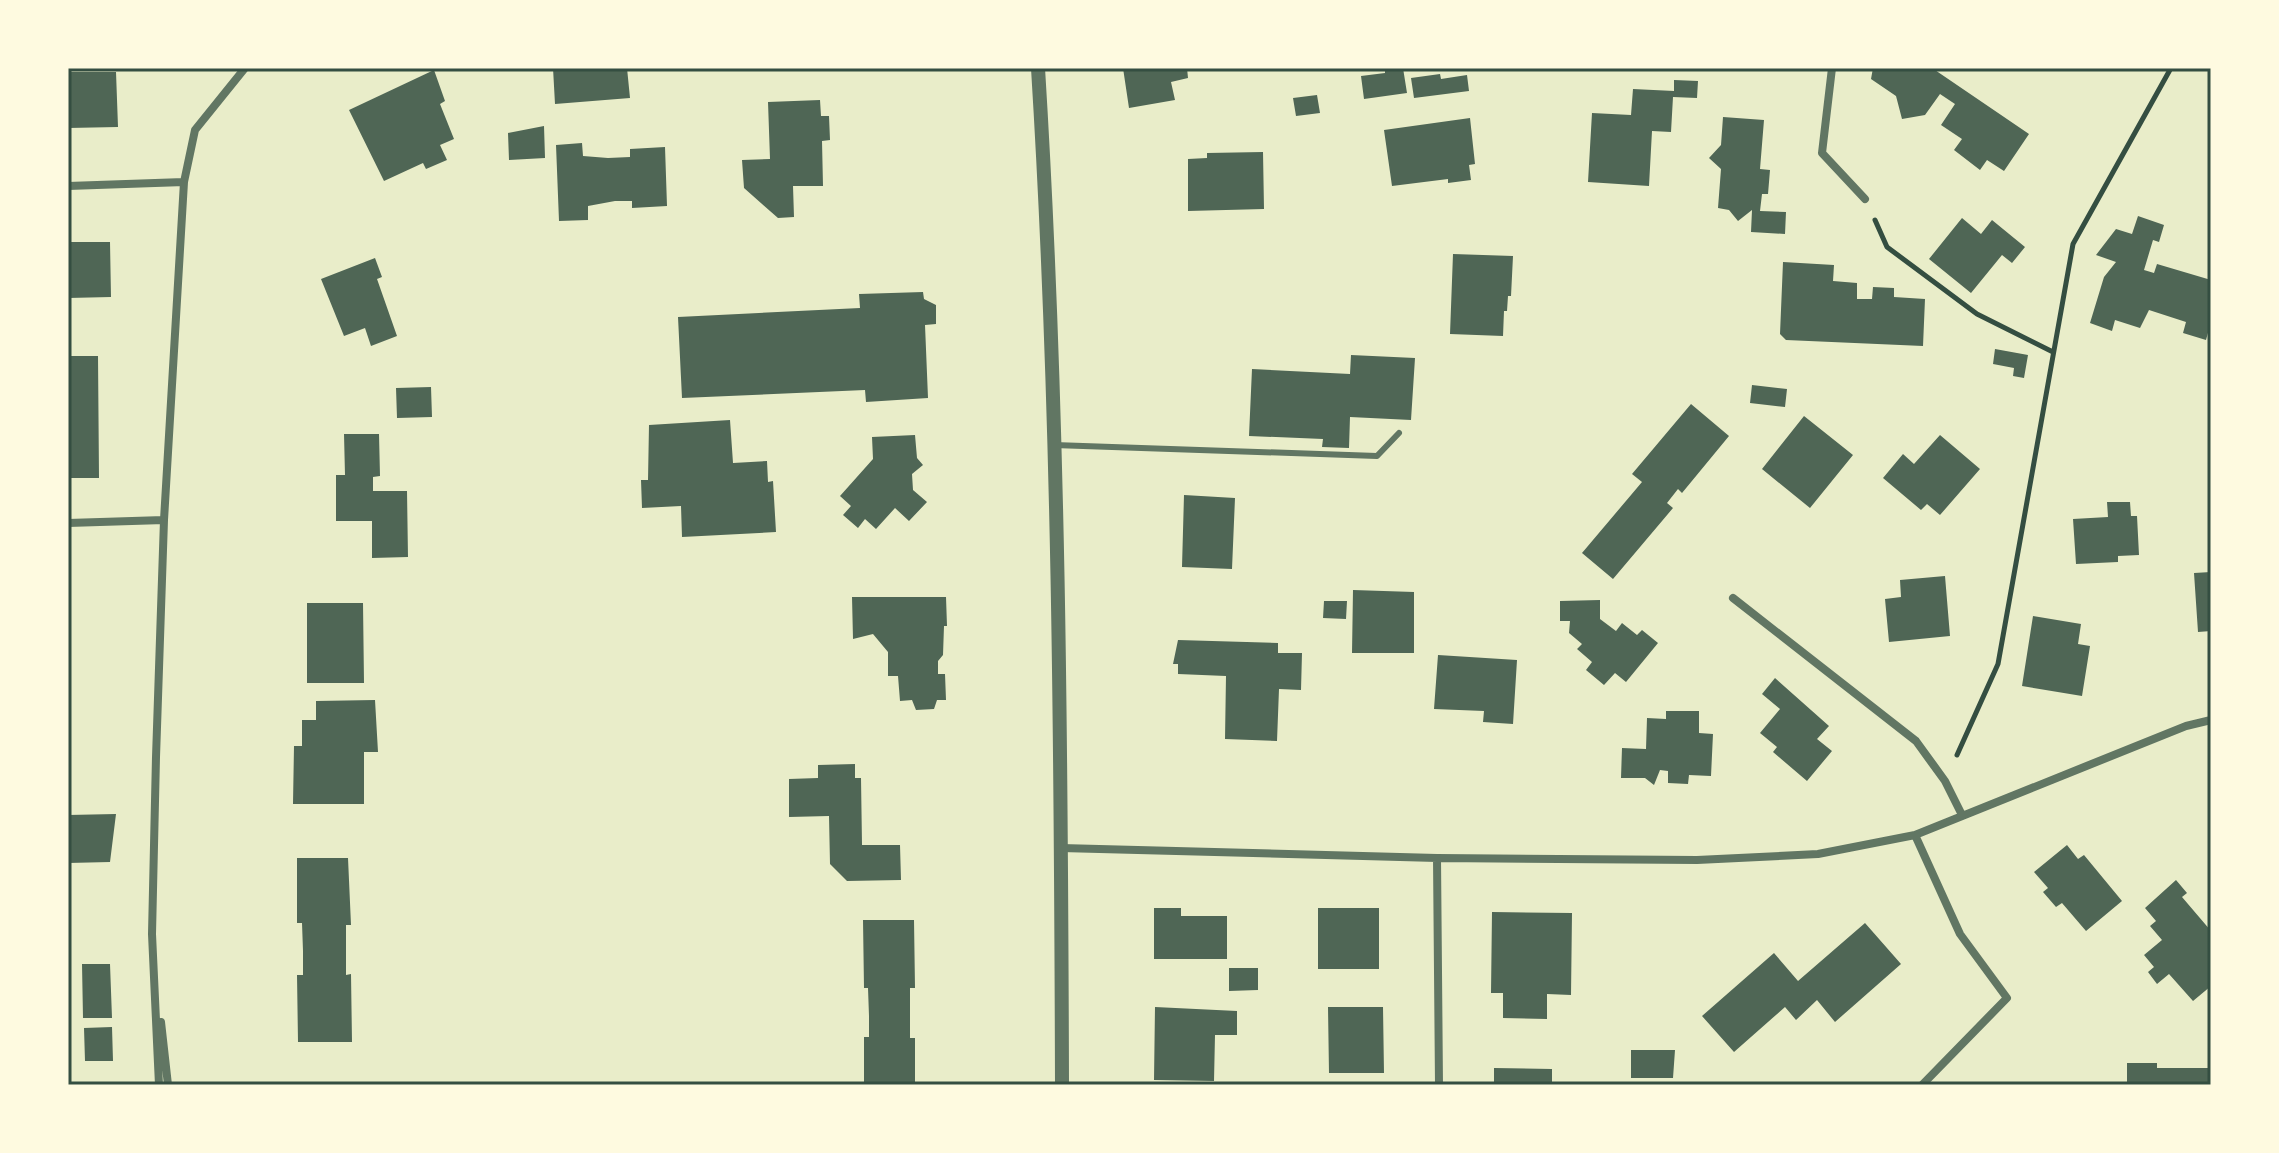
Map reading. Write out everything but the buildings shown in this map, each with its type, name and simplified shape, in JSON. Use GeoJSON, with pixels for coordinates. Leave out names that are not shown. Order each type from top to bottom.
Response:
{"type":"FeatureCollection","features":[{"type":"Feature","properties":{"kind":"street"},"geometry":{"type":"LineString","coordinates":[[159,1085],[152,934],[164,520],[184,182],[195,130],[245,68]]}},
{"type":"Feature","properties":{"kind":"street"},"geometry":{"type":"LineString","coordinates":[[1038,68],[1049,237],[1054,445],[1062,1085]]}},
{"type":"Feature","properties":{"kind":"street"},"geometry":{"type":"LineString","coordinates":[[1832,68],[1822,153],[1865,199]]}},
{"type":"Feature","properties":{"kind":"street"},"geometry":{"type":"LineString","coordinates":[[68,186],[184,182]]}},
{"type":"Feature","properties":{"kind":"street"},"geometry":{"type":"LineString","coordinates":[[68,523],[164,520]]}},
{"type":"Feature","properties":{"kind":"street"},"geometry":{"type":"LineString","coordinates":[[1733,598],[1916,741],[1945,781],[1962,815]]}},
{"type":"Feature","properties":{"kind":"street"},"geometry":{"type":"LineString","coordinates":[[1061,848],[1437,858],[1712,859],[1818,854],[1915,835],[2186,726],[2211,720]]}},
{"type":"Feature","properties":{"kind":"street"},"geometry":{"type":"LineString","coordinates":[[1915,835],[1960,934],[2007,998],[1922,1085]]}},
{"type":"Feature","properties":{"kind":"street"},"geometry":{"type":"LineString","coordinates":[[1437,858],[1439,1085]]}},
{"type":"Feature","properties":{"kind":"street"},"geometry":{"type":"LineString","coordinates":[[152,934],[168,1085]]}},
{"type":"Feature","properties":{"kind":"lane"},"geometry":{"type":"LineString","coordinates":[[1054,445],[1377,456],[1399,433]]}},
{"type":"Feature","properties":{"kind":"path"},"geometry":{"type":"LineString","coordinates":[[1945,781],[1998,664],[2073,244],[2171,68]]}},
{"type":"Feature","properties":{"kind":"path"},"geometry":{"type":"LineString","coordinates":[[1865,199],[1887,247],[1977,314],[2053,352]]}}]}
